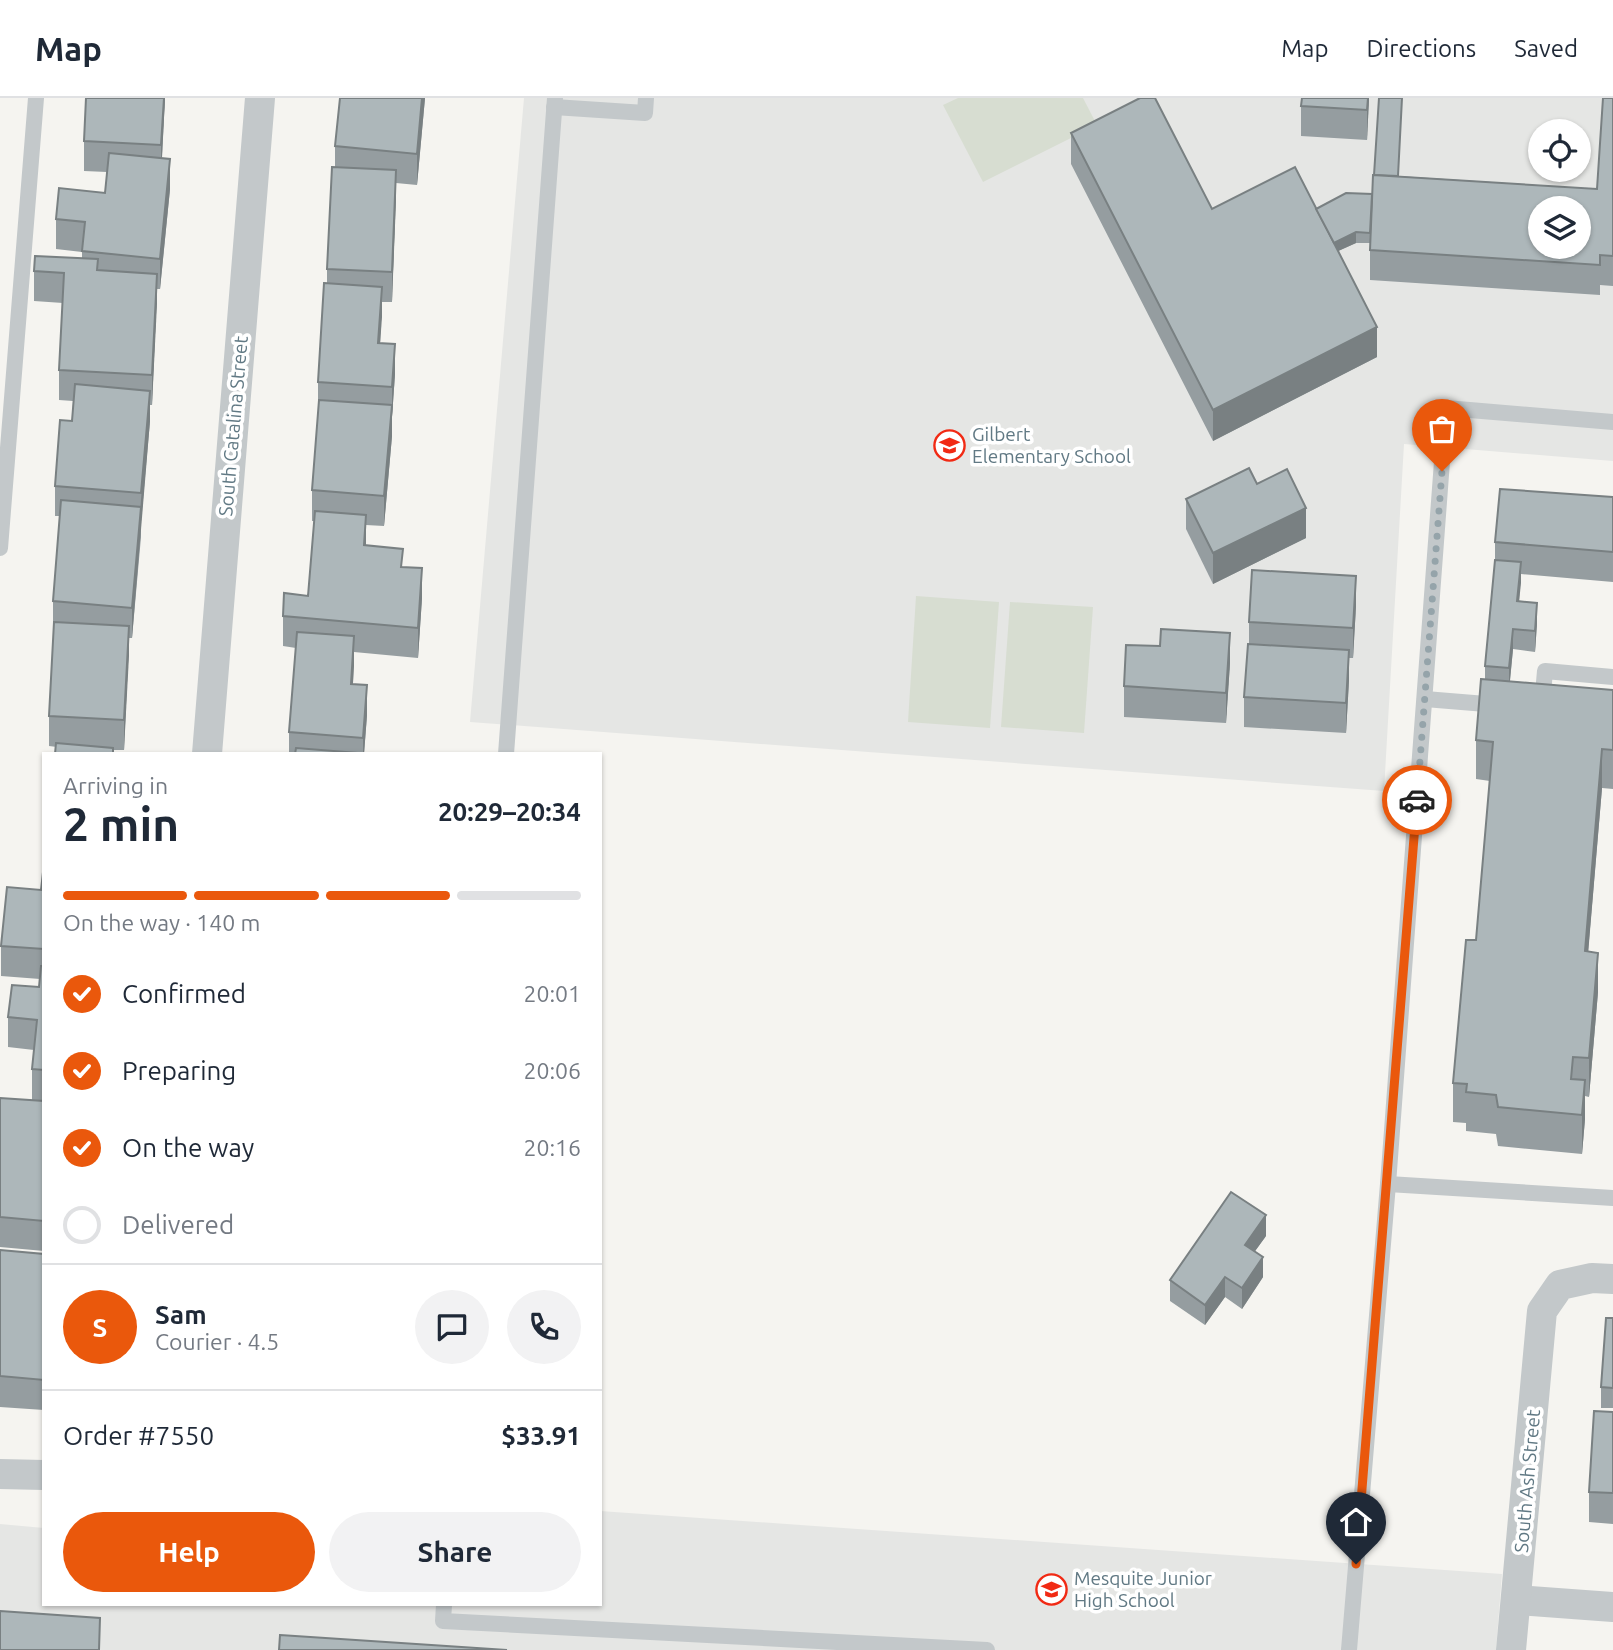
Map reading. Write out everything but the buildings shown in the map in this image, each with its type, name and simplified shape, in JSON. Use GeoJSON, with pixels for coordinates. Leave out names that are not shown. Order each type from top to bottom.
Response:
{"type":"FeatureCollection","features":[{"type":"Feature","properties":{"kind":"street","name":"South Catalina Street"},"geometry":{"type":"LineString","coordinates":[[207,752],[260,98]]}},
{"type":"Feature","properties":{"kind":"street","name":"South Ash Street"},"geometry":{"type":"LineString","coordinates":[[1511,1650],[1542,1311],[1560,1285],[1592,1278],[1613,1279]]}},
{"type":"Feature","properties":{"kind":"street"},"geometry":{"type":"LineString","coordinates":[[0,1474],[42,1475]]}},
{"type":"Feature","properties":{"kind":"street"},"geometry":{"type":"LineString","coordinates":[[1516,1600],[1613,1607]]}},
{"type":"Feature","properties":{"kind":"lane"},"geometry":{"type":"LineString","coordinates":[[0,548],[36,98]]}},
{"type":"Feature","properties":{"kind":"lane"},"geometry":{"type":"LineString","coordinates":[[506,752],[554,103],[645,113],[646,98]]}},
{"type":"Feature","properties":{"kind":"lane"},"geometry":{"type":"LineString","coordinates":[[1349,1650],[1388,1184],[1446,408],[1613,422]]}},
{"type":"Feature","properties":{"kind":"lane"},"geometry":{"type":"LineString","coordinates":[[1425,699],[1542,708],[1545,671],[1613,677]]}},
{"type":"Feature","properties":{"kind":"lane"},"geometry":{"type":"LineString","coordinates":[[1388,1184],[1613,1198]]}},
{"type":"Feature","properties":{"kind":"lane"},"geometry":{"type":"LineString","coordinates":[[444,1606],[443,1621],[987,1650]]}},
{"type":"Feature","properties":{"kind":"shaded area","name":"Gilbert Elementary School"},"geometry":{"type":"Polygon","coordinates":[[[524,98],[1613,98],[1613,461],[1404,444],[1384,791],[470,722],[524,98]]]}},
{"type":"Feature","properties":{"kind":"shaded area"},"geometry":{"type":"Polygon","coordinates":[[[958,98],[1083,98],[1097,125],[983,182],[943,105],[958,98]]]}},
{"type":"Feature","properties":{"kind":"shaded area"},"geometry":{"type":"Polygon","coordinates":[[[916,596],[999,602],[990,728],[908,722],[916,596]]]}},
{"type":"Feature","properties":{"kind":"shaded area"},"geometry":{"type":"Polygon","coordinates":[[[1010,602],[1093,607],[1084,733],[1001,727],[1010,602]]]}},
{"type":"Feature","properties":{"kind":"shaded area","name":"Mesquite Junior High School"},"geometry":{"type":"Polygon","coordinates":[[[602,1511],[1502,1574],[1496,1650],[0,1650],[0,1524],[42,1528],[42,1606],[602,1606],[602,1511]]]}},
{"type":"Feature","properties":{"kind":"way so far"},"geometry":{"type":"LineString","coordinates":[[1417,800],[1442,471]]}},
{"type":"Feature","properties":{"kind":"place","name":"Gilbert Elementary School"},"geometry":{"type":"Point","coordinates":[949,445]}},
{"type":"Feature","properties":{"kind":"place","name":"Mesquite Junior High School"},"geometry":{"type":"Point","coordinates":[1051,1589]}},
{"type":"Feature","properties":{"kind":"route"},"geometry":{"type":"LineString","coordinates":[[1356,1564],[1417,800]]}}]}
